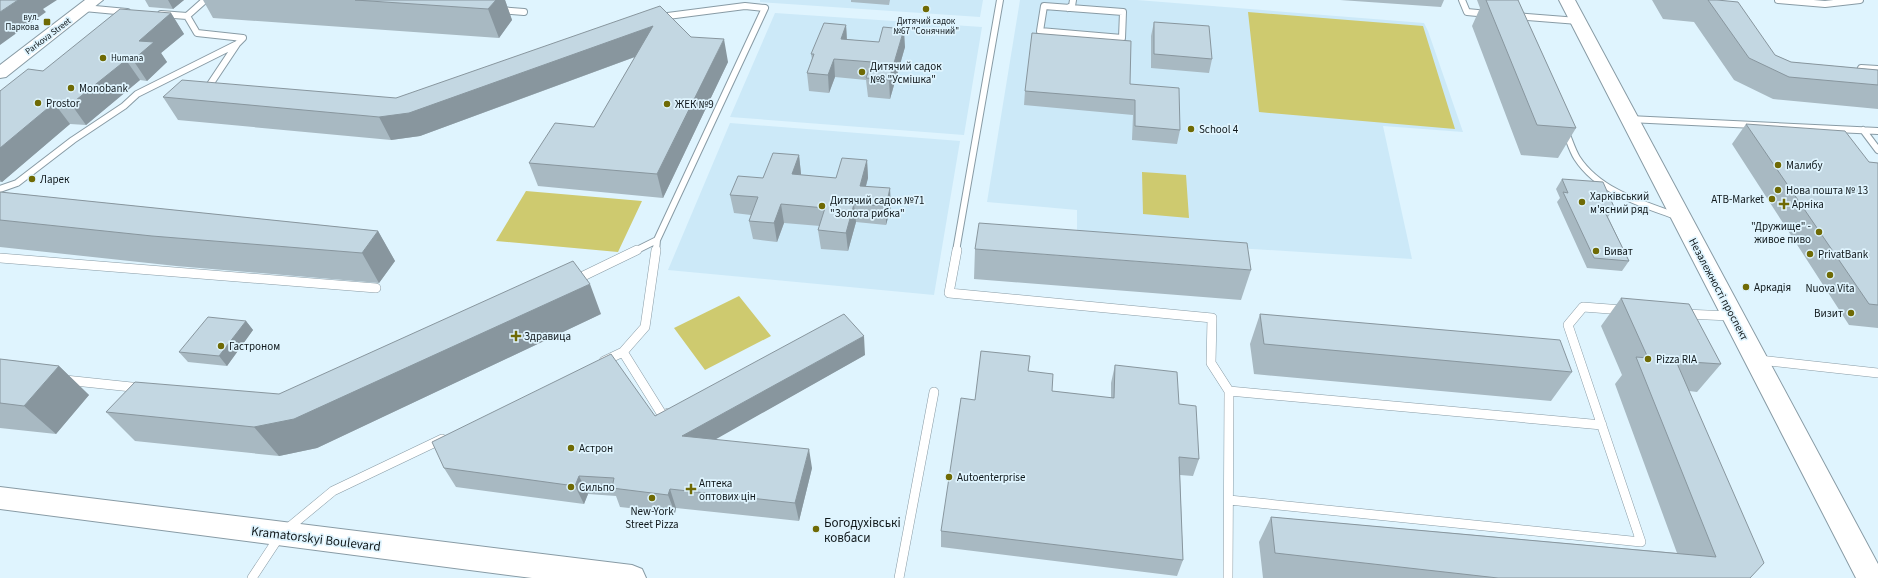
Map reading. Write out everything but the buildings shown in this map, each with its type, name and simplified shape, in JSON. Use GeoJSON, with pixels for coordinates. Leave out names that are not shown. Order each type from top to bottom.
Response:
{"type":"FeatureCollection","features":[{"type":"Feature","properties":{"kind":"street","name":"Незалежності проспект"},"geometry":{"type":"LineString","coordinates":[[1567,0],[1871,578]]}},
{"type":"Feature","properties":{"kind":"street","name":"Parkova Street"},"geometry":{"type":"LineString","coordinates":[[0,73],[90,4]]}},
{"type":"Feature","properties":{"kind":"street","name":"Kramatorskyi Boulevard"},"geometry":{"type":"LineString","coordinates":[[0,498],[632,578]]}},
{"type":"Feature","properties":{"kind":"lane"},"geometry":{"type":"LineString","coordinates":[[157,14],[187,16],[205,0]]}},
{"type":"Feature","properties":{"kind":"lane"},"geometry":{"type":"LineString","coordinates":[[1000,0],[948,293],[1212,318],[1211,363],[1229,391],[1228,578]]}},
{"type":"Feature","properties":{"kind":"lane"},"geometry":{"type":"LineString","coordinates":[[1462,0],[1467,12],[1499,15]]}},
{"type":"Feature","properties":{"kind":"lane"},"geometry":{"type":"LineString","coordinates":[[1778,0],[1825,4],[1860,0]]}},
{"type":"Feature","properties":{"kind":"lane"},"geometry":{"type":"LineString","coordinates":[[595,366],[623,352],[645,327],[657,240],[765,8],[746,3],[662,16],[655,19]]}},
{"type":"Feature","properties":{"kind":"lane"},"geometry":{"type":"LineString","coordinates":[[90,4],[135,13]]}},
{"type":"Feature","properties":{"kind":"lane"},"geometry":{"type":"LineString","coordinates":[[1073,5],[1123,12],[1122,38],[1040,31],[1044,6],[1073,5]]}},
{"type":"Feature","properties":{"kind":"lane"},"geometry":{"type":"LineString","coordinates":[[492,10],[524,12]]}},
{"type":"Feature","properties":{"kind":"lane"},"geometry":{"type":"LineString","coordinates":[[1506,15],[1578,22]]}},
{"type":"Feature","properties":{"kind":"lane"},"geometry":{"type":"LineString","coordinates":[[187,16],[197,33],[243,38],[237,44],[206,89],[214,90]]}},
{"type":"Feature","properties":{"kind":"lane"},"geometry":{"type":"LineString","coordinates":[[1514,16],[1518,23]]}},
{"type":"Feature","properties":{"kind":"lane"},"geometry":{"type":"LineString","coordinates":[[0,189],[17,183],[73,140],[124,106],[137,94],[237,44]]}},
{"type":"Feature","properties":{"kind":"lane"},"geometry":{"type":"LineString","coordinates":[[1850,80],[1856,80],[1861,68],[1878,69]]}},
{"type":"Feature","properties":{"kind":"lane"},"geometry":{"type":"LineString","coordinates":[[1629,119],[1878,131]]}},
{"type":"Feature","properties":{"kind":"lane"},"geometry":{"type":"LineString","coordinates":[[1561,121],[1580,163],[1595,178],[1632,200],[1681,217]]}},
{"type":"Feature","properties":{"kind":"lane"},"geometry":{"type":"LineString","coordinates":[[1863,130],[1878,150]]}},
{"type":"Feature","properties":{"kind":"lane"},"geometry":{"type":"LineString","coordinates":[[564,285],[600,269],[657,240]]}},
{"type":"Feature","properties":{"kind":"lane"},"geometry":{"type":"LineString","coordinates":[[0,258],[376,288]]}},
{"type":"Feature","properties":{"kind":"lane"},"geometry":{"type":"LineString","coordinates":[[1229,500],[1641,542],[1568,325],[1583,307],[1635,310]]}},
{"type":"Feature","properties":{"kind":"lane"},"geometry":{"type":"LineString","coordinates":[[1673,313],[1733,317]]}},
{"type":"Feature","properties":{"kind":"lane"},"geometry":{"type":"LineString","coordinates":[[623,352],[663,416],[676,408]]}},
{"type":"Feature","properties":{"kind":"lane"},"geometry":{"type":"LineString","coordinates":[[1756,359],[1878,373]]}},
{"type":"Feature","properties":{"kind":"lane"},"geometry":{"type":"LineString","coordinates":[[53,378],[152,389]]}},
{"type":"Feature","properties":{"kind":"lane"},"geometry":{"type":"LineString","coordinates":[[1229,391],[1602,425]]}},
{"type":"Feature","properties":{"kind":"lane"},"geometry":{"type":"LineString","coordinates":[[899,578],[934,392]]}},
{"type":"Feature","properties":{"kind":"lane"},"geometry":{"type":"LineString","coordinates":[[252,578],[281,534],[333,491],[453,433]]}},
{"type":"Feature","properties":{"kind":"shaded area","name":"Дитячий садок №67 \"Сонячний\""},"geometry":{"type":"Polygon","coordinates":[[[760,0],[983,0],[980,17],[760,2],[760,0]]]}},
{"type":"Feature","properties":{"kind":"shaded area","name":"School 4"},"geometry":{"type":"Polygon","coordinates":[[[1020,0],[1137,0],[1424,23],[1463,132],[1383,126],[1412,259],[1077,238],[1077,210],[987,202],[1020,0]]]}},
{"type":"Feature","properties":{"kind":"shaded area"},"geometry":{"type":"Polygon","coordinates":[[[1248,12],[1423,26],[1455,129],[1259,112],[1248,12]]]}},
{"type":"Feature","properties":{"kind":"shaded area","name":"Дитячий садок №8 \"Усмішка\""},"geometry":{"type":"Polygon","coordinates":[[[775,13],[982,27],[964,135],[730,117],[775,13]]]}},
{"type":"Feature","properties":{"kind":"shaded area","name":"Дитячий садок №71 \"Золота рибка\""},"geometry":{"type":"Polygon","coordinates":[[[730,123],[960,141],[934,295],[668,270],[730,123]]]}},
{"type":"Feature","properties":{"kind":"shaded area"},"geometry":{"type":"Polygon","coordinates":[[[1142,172],[1186,175],[1189,218],[1143,214],[1142,172]]]}},
{"type":"Feature","properties":{"kind":"shaded area"},"geometry":{"type":"Polygon","coordinates":[[[526,191],[642,201],[618,252],[496,241],[526,191]]]}},
{"type":"Feature","properties":{"kind":"shaded area"},"geometry":{"type":"Polygon","coordinates":[[[739,296],[771,336],[705,370],[674,328],[739,296]]]}},
{"type":"Feature","properties":{"kind":"place","name":"Дитячий садок №67 \"Сонячний\""},"geometry":{"type":"Point","coordinates":[926,9]}},
{"type":"Feature","properties":{"kind":"place","name":"вул. Паркова"},"geometry":{"type":"Point","coordinates":[47,22]}},
{"type":"Feature","properties":{"kind":"place","name":"Humana"},"geometry":{"type":"Point","coordinates":[103,58]}},
{"type":"Feature","properties":{"kind":"place","name":"Дитячий садок №8 \"Усмішка\""},"geometry":{"type":"Point","coordinates":[862,72]}},
{"type":"Feature","properties":{"kind":"place","name":"Monobank"},"geometry":{"type":"Point","coordinates":[71,88]}},
{"type":"Feature","properties":{"kind":"place","name":"Prostor"},"geometry":{"type":"Point","coordinates":[38,103]}},
{"type":"Feature","properties":{"kind":"place","name":"ЖЕК №9"},"geometry":{"type":"Point","coordinates":[667,104]}},
{"type":"Feature","properties":{"kind":"place","name":"School 4"},"geometry":{"type":"Point","coordinates":[1191,129]}},
{"type":"Feature","properties":{"kind":"place","name":"Малибу"},"geometry":{"type":"Point","coordinates":[1778,165]}},
{"type":"Feature","properties":{"kind":"place","name":"Ларек"},"geometry":{"type":"Point","coordinates":[32,179]}},
{"type":"Feature","properties":{"kind":"place","name":"Нова пошта № 13"},"geometry":{"type":"Point","coordinates":[1778,190]}},
{"type":"Feature","properties":{"kind":"place","name":"ATB-Market"},"geometry":{"type":"Point","coordinates":[1772,199]}},
{"type":"Feature","properties":{"kind":"place","name":"Харківський м'ясний ряд"},"geometry":{"type":"Point","coordinates":[1582,202]}},
{"type":"Feature","properties":{"kind":"place","name":"Арніка"},"geometry":{"type":"Point","coordinates":[1784,204]}},
{"type":"Feature","properties":{"kind":"place","name":"Дитячий садок №71 \"Золота рибка\""},"geometry":{"type":"Point","coordinates":[822,206]}},
{"type":"Feature","properties":{"kind":"place","name":"\"Дружище\" - живое пиво"},"geometry":{"type":"Point","coordinates":[1819,232]}},
{"type":"Feature","properties":{"kind":"place","name":"Виват"},"geometry":{"type":"Point","coordinates":[1596,251]}},
{"type":"Feature","properties":{"kind":"place","name":"PrivatBank"},"geometry":{"type":"Point","coordinates":[1810,254]}},
{"type":"Feature","properties":{"kind":"place","name":"Nuova Vita"},"geometry":{"type":"Point","coordinates":[1830,275]}},
{"type":"Feature","properties":{"kind":"place","name":"Аркадія"},"geometry":{"type":"Point","coordinates":[1746,287]}},
{"type":"Feature","properties":{"kind":"place","name":"Визит"},"geometry":{"type":"Point","coordinates":[1851,313]}},
{"type":"Feature","properties":{"kind":"place","name":"Здравица"},"geometry":{"type":"Point","coordinates":[516,336]}},
{"type":"Feature","properties":{"kind":"place","name":"Гастроном"},"geometry":{"type":"Point","coordinates":[221,346]}},
{"type":"Feature","properties":{"kind":"place","name":"Pizza RIA"},"geometry":{"type":"Point","coordinates":[1648,359]}},
{"type":"Feature","properties":{"kind":"place","name":"Астрон"},"geometry":{"type":"Point","coordinates":[571,448]}},
{"type":"Feature","properties":{"kind":"place","name":"Autoenterprise"},"geometry":{"type":"Point","coordinates":[949,477]}},
{"type":"Feature","properties":{"kind":"place","name":"Сильпо"},"geometry":{"type":"Point","coordinates":[571,487]}},
{"type":"Feature","properties":{"kind":"place","name":"Аптека оптових цін"},"geometry":{"type":"Point","coordinates":[691,489]}},
{"type":"Feature","properties":{"kind":"place","name":"New-York Street Pizza"},"geometry":{"type":"Point","coordinates":[652,498]}},
{"type":"Feature","properties":{"kind":"place","name":"Богодухівські ковбаси"},"geometry":{"type":"Point","coordinates":[816,529]}}]}
